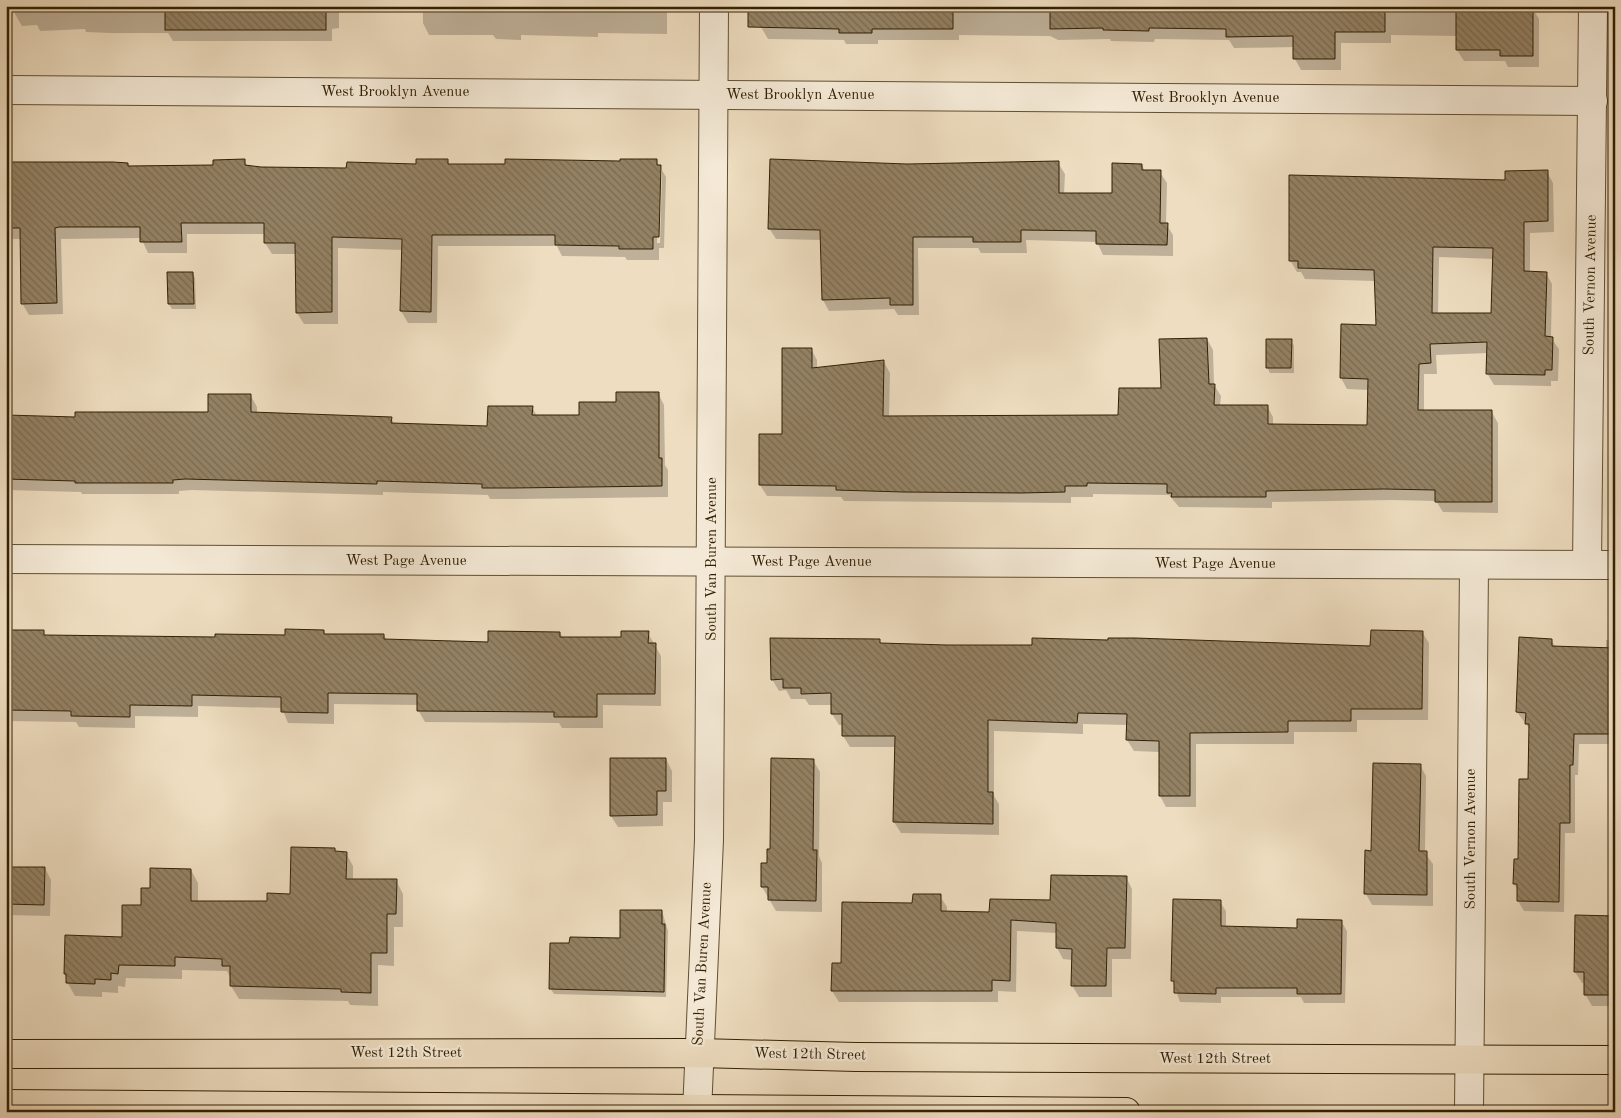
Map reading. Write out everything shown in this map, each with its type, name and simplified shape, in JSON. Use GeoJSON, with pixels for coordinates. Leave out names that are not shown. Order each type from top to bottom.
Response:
{"type":"FeatureCollection","features":[{"type":"Feature","properties":{"kind":"main road","name":"West 12th Street"},"geometry":{"type":"LineString","coordinates":[[6,1054],[699,1053],[866,1057],[1471,1061],[1615,1060]]}},
{"type":"Feature","properties":{"kind":"main road"},"geometry":{"type":"LineString","coordinates":[[6,1104],[1126,1112]]}},
{"type":"Feature","properties":{"kind":"street","name":"South Van Buren Avenue"},"geometry":{"type":"LineString","coordinates":[[697,1109],[709,840],[714,6]]}},
{"type":"Feature","properties":{"kind":"street","name":"South Vernon Avenue"},"geometry":{"type":"LineString","coordinates":[[1588,565],[1593,6]]}},
{"type":"Feature","properties":{"kind":"street","name":"West Brooklyn Avenue"},"geometry":{"type":"LineString","coordinates":[[6,90],[1593,101]]}},
{"type":"Feature","properties":{"kind":"street","name":"West Page Avenue"},"geometry":{"type":"LineString","coordinates":[[6,559],[1474,566],[1615,565]]}},
{"type":"Feature","properties":{"kind":"street","name":"South Vernon Avenue"},"geometry":{"type":"LineString","coordinates":[[1469,1112],[1471,1061],[1470,842],[1474,566]]}},
{"type":"Feature","properties":{"kind":"building"},"geometry":{"type":"Polygon","coordinates":[[[165,6],[326,6],[326,30],[165,30],[165,6]]]}},
{"type":"Feature","properties":{"kind":"building"},"geometry":{"type":"Polygon","coordinates":[[[748,6],[953,6],[953,29],[872,29],[872,33],[839,33],[839,29],[748,27],[748,6]]]}},
{"type":"Feature","properties":{"kind":"building"},"geometry":{"type":"Polygon","coordinates":[[[1050,6],[1385,6],[1385,32],[1335,32],[1335,59],[1293,59],[1293,36],[1226,37],[1226,29],[1149,28],[1149,31],[1103,30],[1103,28],[1050,29],[1050,6]]]}},
{"type":"Feature","properties":{"kind":"building"},"geometry":{"type":"Polygon","coordinates":[[[1456,6],[1533,7],[1533,56],[1500,56],[1500,50],[1456,50],[1456,6]]]}},
{"type":"Feature","properties":{"kind":"building"},"geometry":{"type":"Polygon","coordinates":[[[245,159],[245,165],[261,167],[346,168],[347,162],[416,164],[416,159],[448,159],[448,164],[505,164],[505,159],[620,161],[620,159],[657,159],[657,165],[661,165],[659,237],[653,237],[653,249],[619,249],[619,246],[555,245],[555,235],[432,235],[431,312],[400,311],[402,239],[332,237],[332,312],[296,313],[295,243],[264,243],[264,223],[181,223],[182,242],[140,242],[140,227],[59,227],[55,228],[57,303],[21,304],[20,228],[6,228],[6,162],[113,162],[128,163],[128,166],[213,165],[213,160],[245,159]]]}},
{"type":"Feature","properties":{"kind":"building"},"geometry":{"type":"Polygon","coordinates":[[[770,159],[907,164],[1059,161],[1059,193],[1112,193],[1112,163],[1142,164],[1142,170],[1161,170],[1160,223],[1168,223],[1167,245],[1096,244],[1096,231],[1021,230],[1021,242],[973,242],[973,237],[913,237],[913,305],[890,305],[890,298],[822,300],[820,230],[768,229],[770,159]]]}},
{"type":"Feature","properties":{"kind":"building"},"geometry":{"type":"Polygon","coordinates":[[[1548,170],[1548,221],[1524,222],[1524,271],[1547,272],[1545,336],[1553,337],[1552,370],[1545,370],[1545,375],[1486,374],[1487,342],[1430,344],[1431,363],[1419,364],[1418,410],[1492,410],[1492,502],[1435,502],[1435,490],[1266,491],[1266,497],[1171,497],[1172,493],[1167,493],[1167,484],[1087,483],[1087,486],[1065,486],[1065,492],[1021,493],[836,490],[836,486],[759,485],[759,434],[782,434],[782,348],[812,348],[812,368],[884,360],[883,416],[1118,415],[1119,388],[1161,388],[1159,339],[1207,338],[1209,384],[1215,384],[1214,405],[1268,405],[1268,424],[1367,425],[1368,379],[1340,378],[1341,324],[1376,325],[1374,270],[1298,268],[1298,261],[1289,261],[1289,175],[1505,180],[1505,171],[1548,170]],[[1433,247],[1432,313],[1491,313],[1493,248],[1433,247]]]}},
{"type":"Feature","properties":{"kind":"building"},"geometry":{"type":"Polygon","coordinates":[[[167,272],[193,272],[194,304],[168,304],[167,272]]]}},
{"type":"Feature","properties":{"kind":"building"},"geometry":{"type":"Polygon","coordinates":[[[1266,339],[1292,339],[1291,368],[1266,368],[1266,339]]]}},
{"type":"Feature","properties":{"kind":"building"},"geometry":{"type":"Polygon","coordinates":[[[616,392],[659,392],[659,458],[662,458],[662,486],[482,488],[482,484],[377,481],[377,484],[185,479],[173,480],[173,483],[75,483],[75,481],[6,479],[6,415],[75,417],[75,412],[208,412],[208,394],[251,394],[251,412],[392,417],[391,423],[487,426],[488,406],[533,406],[532,415],[579,415],[579,402],[616,402],[616,392]]]}},
{"type":"Feature","properties":{"kind":"building"},"geometry":{"type":"Polygon","coordinates":[[[285,629],[324,630],[324,634],[384,634],[384,639],[488,642],[488,631],[560,632],[560,637],[621,637],[621,631],[649,631],[648,643],[656,643],[655,694],[597,694],[597,717],[554,717],[554,712],[417,711],[417,694],[328,693],[328,713],[281,712],[281,697],[192,695],[192,706],[130,705],[130,717],[71,716],[71,711],[6,710],[6,630],[44,630],[44,635],[215,637],[215,634],[285,635],[285,629]]]}},
{"type":"Feature","properties":{"kind":"building"},"geometry":{"type":"Polygon","coordinates":[[[1371,630],[1423,631],[1422,709],[1351,709],[1351,721],[1288,721],[1288,732],[1190,733],[1190,796],[1159,796],[1159,741],[1126,740],[1127,714],[1078,713],[1077,723],[988,720],[988,792],[993,792],[993,824],[893,822],[895,736],[842,736],[842,714],[831,714],[831,693],[801,694],[801,688],[783,688],[783,679],[771,680],[770,638],[880,639],[880,643],[947,645],[1032,645],[1032,638],[1108,640],[1108,638],[1135,638],[1370,646],[1371,630]]]}},
{"type":"Feature","properties":{"kind":"building"},"geometry":{"type":"Polygon","coordinates":[[[1519,637],[1552,639],[1552,646],[1615,648],[1615,734],[1574,734],[1573,765],[1570,765],[1570,823],[1560,823],[1559,902],[1517,901],[1517,884],[1513,884],[1514,859],[1518,859],[1519,779],[1528,779],[1529,724],[1525,724],[1526,713],[1516,712],[1519,637]]]}},
{"type":"Feature","properties":{"kind":"building"},"geometry":{"type":"Polygon","coordinates":[[[610,758],[666,758],[666,791],[657,791],[657,815],[610,816],[610,758]]]}},
{"type":"Feature","properties":{"kind":"building"},"geometry":{"type":"Polygon","coordinates":[[[771,758],[814,759],[813,850],[817,850],[816,901],[768,900],[768,887],[761,887],[761,863],[767,863],[767,849],[770,849],[771,758]]]}},
{"type":"Feature","properties":{"kind":"building"},"geometry":{"type":"Polygon","coordinates":[[[1373,763],[1421,764],[1419,851],[1427,851],[1427,895],[1364,894],[1365,850],[1371,851],[1373,763]]]}},
{"type":"Feature","properties":{"kind":"building"},"geometry":{"type":"Polygon","coordinates":[[[291,847],[335,848],[335,851],[347,852],[346,879],[397,879],[396,914],[387,914],[387,953],[371,953],[371,993],[341,992],[341,989],[230,986],[230,966],[222,966],[222,959],[175,957],[175,966],[119,965],[118,974],[111,973],[111,980],[95,979],[95,984],[66,983],[66,974],[64,974],[65,935],[122,937],[122,905],[141,905],[141,888],[150,888],[150,868],[191,869],[191,901],[267,901],[267,893],[290,894],[291,847]]]}},
{"type":"Feature","properties":{"kind":"building"},"geometry":{"type":"Polygon","coordinates":[[[6,867],[45,867],[44,905],[6,904],[6,867]]]}},
{"type":"Feature","properties":{"kind":"building"},"geometry":{"type":"Polygon","coordinates":[[[1051,875],[1127,876],[1125,948],[1107,948],[1106,986],[1071,986],[1072,949],[1056,948],[1056,923],[1011,920],[1010,981],[992,980],[992,991],[831,991],[832,963],[841,963],[842,902],[912,903],[913,894],[941,894],[941,911],[989,912],[990,899],[1050,900],[1051,875]]]}},
{"type":"Feature","properties":{"kind":"building"},"geometry":{"type":"Polygon","coordinates":[[[1173,899],[1221,900],[1221,926],[1297,928],[1297,919],[1342,920],[1341,994],[1297,994],[1297,988],[1216,988],[1216,994],[1174,993],[1174,981],[1171,981],[1173,899]]]}},
{"type":"Feature","properties":{"kind":"building"},"geometry":{"type":"Polygon","coordinates":[[[620,910],[662,910],[662,924],[665,924],[664,992],[549,989],[550,943],[569,943],[570,937],[620,938],[620,910]]]}},
{"type":"Feature","properties":{"kind":"building"},"geometry":{"type":"Polygon","coordinates":[[[1575,915],[1615,916],[1615,995],[1584,995],[1584,972],[1574,972],[1575,915]]]}}]}
